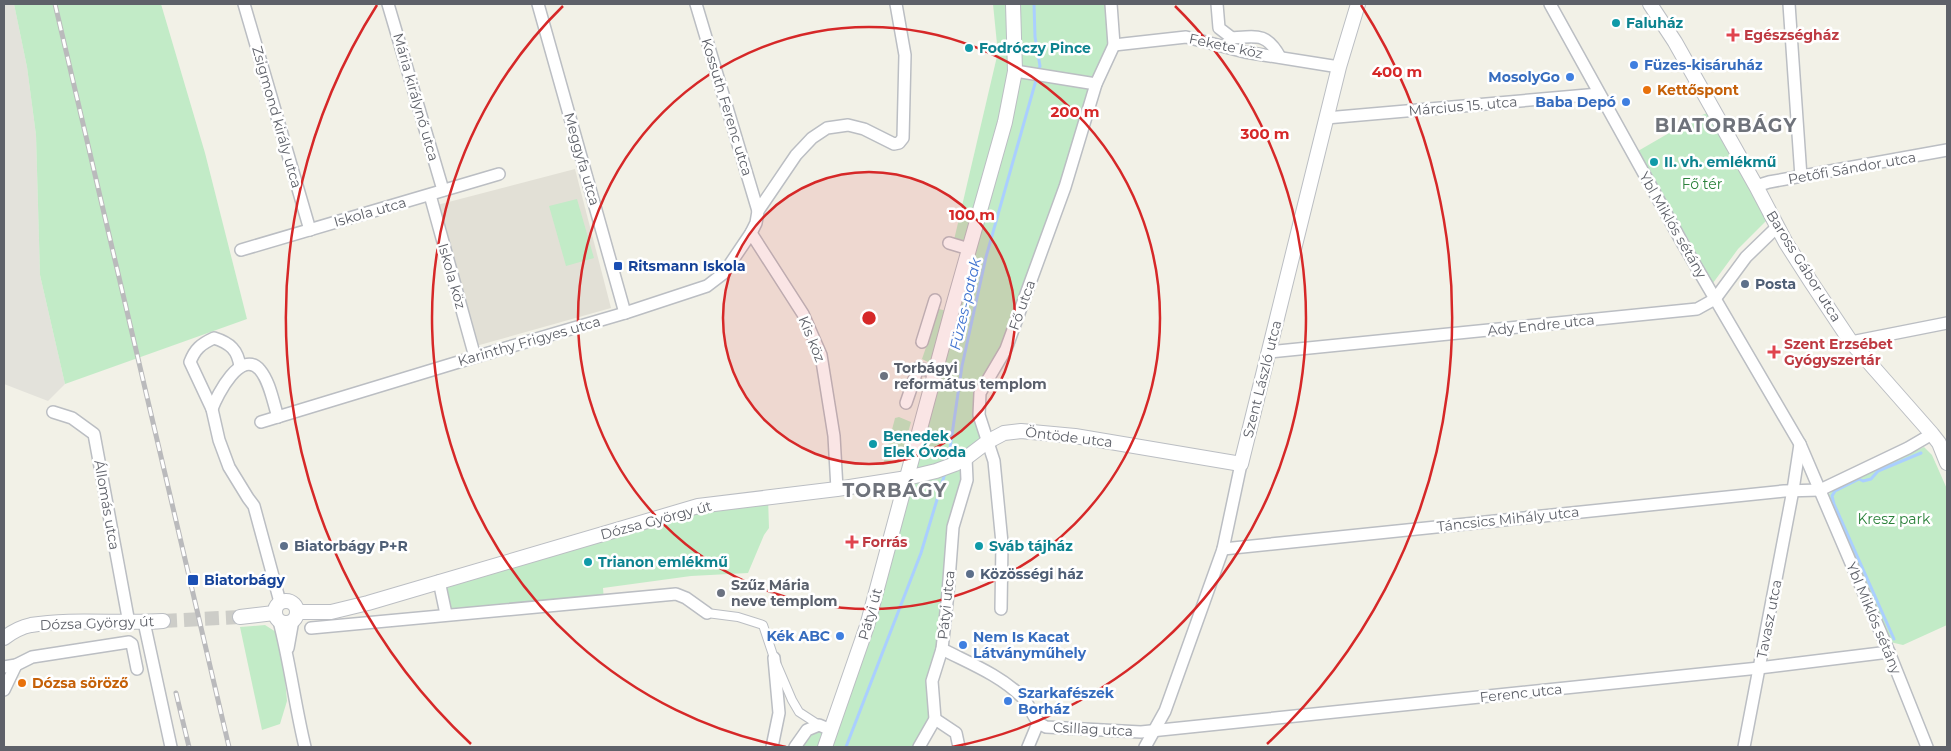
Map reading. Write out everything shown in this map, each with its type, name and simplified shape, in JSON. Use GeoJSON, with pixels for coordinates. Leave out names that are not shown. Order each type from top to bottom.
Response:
{"type":"FeatureCollection","features":[{"type":"Feature","properties":{"kind":"street","name":"Zsigmond király utca"},"geometry":{"type":"LineString","coordinates":[[244,4],[310,230]]}},
{"type":"Feature","properties":{"kind":"street","name":"Mária királynő utca"},"geometry":{"type":"LineString","coordinates":[[388,4],[443,190]]}},
{"type":"Feature","properties":{"kind":"street","name":"Meggyfa utca"},"geometry":{"type":"LineString","coordinates":[[538,4],[625,313]]}},
{"type":"Feature","properties":{"kind":"street","name":"Kossuth Ferenc utca"},"geometry":{"type":"LineString","coordinates":[[696,4],[758,211]]}},
{"type":"Feature","properties":{"kind":"street","name":"Karinthy Frigyes utca"},"geometry":{"type":"LineString","coordinates":[[260,422],[625,313],[707,286],[724,273],[751,233],[756,223],[758,211],[796,155],[812,138],[827,128],[848,125],[864,129],[894,144],[900,143],[903,138],[905,55],[896,4]]}},
{"type":"Feature","properties":{"kind":"street"},"geometry":{"type":"LineString","coordinates":[[907,478],[1004,122],[1022,72],[1013,4]]}},
{"type":"Feature","properties":{"kind":"street","name":"Fő utca"},"geometry":{"type":"LineString","coordinates":[[1001,609],[1002,542],[994,461],[979,415],[980,393],[1006,349],[1065,187],[1096,84],[1114,45],[1111,4]]}},
{"type":"Feature","properties":{"kind":"street"},"geometry":{"type":"LineString","coordinates":[[1217,4],[1219,28],[1232,38],[1259,36],[1273,44],[1280,57]]}},
{"type":"Feature","properties":{"kind":"street","name":"Szent László utca"},"geometry":{"type":"LineString","coordinates":[[1145,747],[1164,711],[1223,549],[1241,464],[1338,67],[1358,4]]}},
{"type":"Feature","properties":{"kind":"street","name":"Ybl Miklós sétány"},"geometry":{"type":"LineString","coordinates":[[1550,4],[1626,143],[1800,444],[1889,652],[1927,747]]}},
{"type":"Feature","properties":{"kind":"street","name":"Baross Gábor utca"},"geometry":{"type":"LineString","coordinates":[[1650,4],[1675,42],[1778,227],[1811,282],[1851,342],[1939,443],[1947,463]]}},
{"type":"Feature","properties":{"kind":"street"},"geometry":{"type":"LineString","coordinates":[[1789,4],[1801,177]]}},
{"type":"Feature","properties":{"kind":"street","name":"Fekete köz"},"geometry":{"type":"LineString","coordinates":[[1114,45],[1186,37],[1245,52],[1338,67]]}},
{"type":"Feature","properties":{"kind":"street"},"geometry":{"type":"LineString","coordinates":[[1022,72],[1096,84]]}},
{"type":"Feature","properties":{"kind":"street","name":"Március 15. utca"},"geometry":{"type":"LineString","coordinates":[[1326,118],[1599,94]]}},
{"type":"Feature","properties":{"kind":"street","name":"Petőfi Sándor utca"},"geometry":{"type":"LineString","coordinates":[[1756,186],[1947,150]]}},
{"type":"Feature","properties":{"kind":"street","name":"Iskola utca"},"geometry":{"type":"LineString","coordinates":[[241,250],[498,174]]}},
{"type":"Feature","properties":{"kind":"street","name":"Iskola köz"},"geometry":{"type":"LineString","coordinates":[[430,194],[475,357]]}},
{"type":"Feature","properties":{"kind":"street","name":"Ady Endre utca"},"geometry":{"type":"LineString","coordinates":[[1269,352],[1697,309],[1715,299],[1746,257],[1778,227]]}},
{"type":"Feature","properties":{"kind":"street","name":"Kis köz"},"geometry":{"type":"LineString","coordinates":[[751,233],[803,314],[821,355],[834,436],[837,489]]}},
{"type":"Feature","properties":{"kind":"street"},"geometry":{"type":"LineString","coordinates":[[949,243],[969,249]]}},
{"type":"Feature","properties":{"kind":"street"},"geometry":{"type":"LineString","coordinates":[[922,342],[935,300]]}},
{"type":"Feature","properties":{"kind":"street"},"geometry":{"type":"LineString","coordinates":[[1851,342],[1947,323]]}},
{"type":"Feature","properties":{"kind":"street"},"geometry":{"type":"LineString","coordinates":[[240,366],[239,356],[231,345],[214,338],[199,346],[190,362],[212,409],[219,440],[230,467],[242,490],[254,506],[285,614],[288,652],[298,720],[305,747]]}},
{"type":"Feature","properties":{"kind":"street"},"geometry":{"type":"LineString","coordinates":[[212,409],[230,376],[240,366],[250,365],[259,370],[264,376],[278,417]]}},
{"type":"Feature","properties":{"kind":"street"},"geometry":{"type":"LineString","coordinates":[[906,404],[918,368],[935,372]]}},
{"type":"Feature","properties":{"kind":"street","name":"Állomás utca"},"geometry":{"type":"LineString","coordinates":[[53,412],[72,418],[94,434],[129,623]]}},
{"type":"Feature","properties":{"kind":"street","name":"Öntöde utca"},"geometry":{"type":"LineString","coordinates":[[907,478],[936,471],[961,461],[987,442],[1004,433],[1022,431],[1075,436],[1241,464]]}},
{"type":"Feature","properties":{"kind":"street"},"geometry":{"type":"LineString","coordinates":[[1820,490],[1908,448],[1932,434]]}},
{"type":"Feature","properties":{"kind":"street","name":"Tavasz utca"},"geometry":{"type":"LineString","coordinates":[[1744,747],[1800,444]]}},
{"type":"Feature","properties":{"kind":"street","name":"Pátyi utca"},"geometry":{"type":"LineString","coordinates":[[935,718],[932,681],[942,649],[953,527],[967,480],[961,461]]}},
{"type":"Feature","properties":{"kind":"street","name":"Dózsa György út"},"geometry":{"type":"LineString","coordinates":[[240,617],[337,611],[698,506],[837,489],[907,478]]}},
{"type":"Feature","properties":{"kind":"street","name":"Pátyi út"},"geometry":{"type":"LineString","coordinates":[[825,747],[825,728],[867,626],[907,478]]}},
{"type":"Feature","properties":{"kind":"street","name":"Táncsics Mihály utca"},"geometry":{"type":"LineString","coordinates":[[1223,549],[1793,490],[1820,490]]}},
{"type":"Feature","properties":{"kind":"street"},"geometry":{"type":"LineString","coordinates":[[439,581],[446,614]]}},
{"type":"Feature","properties":{"kind":"street"},"geometry":{"type":"LineString","coordinates":[[311,628],[676,594],[686,598],[707,613],[738,616],[763,625],[774,658],[799,712],[825,728]]}},
{"type":"Feature","properties":{"kind":"street"},"geometry":{"type":"LineString","coordinates":[[337,611],[338,625]]}},
{"type":"Feature","properties":{"kind":"street","name":"Dózsa György út"},"geometry":{"type":"LineString","coordinates":[[4,638],[12,632],[30,625],[163,621]]}},
{"type":"Feature","properties":{"kind":"street"},"geometry":{"type":"LineString","coordinates":[[144,622],[171,747]]}},
{"type":"Feature","properties":{"kind":"street","name":"Dózsa György út"},"geometry":{"type":"LineString","coordinates":[[4,690],[10,666],[32,657],[129,642],[132,644],[137,669]]}},
{"type":"Feature","properties":{"kind":"street","name":"Csillag utca"},"geometry":{"type":"LineString","coordinates":[[942,649],[998,678],[1024,698],[1038,723],[1046,727],[1153,731]]}},
{"type":"Feature","properties":{"kind":"street","name":"Ferenc utca"},"geometry":{"type":"LineString","coordinates":[[1153,731],[1759,668],[1889,652]]}},
{"type":"Feature","properties":{"kind":"street"},"geometry":{"type":"LineString","coordinates":[[772,747],[779,713],[774,658]]}},
{"type":"Feature","properties":{"kind":"street"},"geometry":{"type":"LineString","coordinates":[[919,747],[935,718],[956,733],[959,747]]}},
{"type":"Feature","properties":{"kind":"street"},"geometry":{"type":"LineString","coordinates":[[1028,747],[1038,723]]}},
{"type":"Feature","properties":{"kind":"street"},"geometry":{"type":"LineString","coordinates":[[795,747],[807,730],[825,728]]}},
{"type":"Feature","properties":{"kind":"shaded area"},"geometry":{"type":"Polygon","coordinates":[[[4,4],[14,4],[27,67],[36,135],[40,275],[65,384],[48,401],[4,384],[4,4]]]}},
{"type":"Feature","properties":{"kind":"shaded area"},"geometry":{"type":"Polygon","coordinates":[[[575,169],[611,308],[476,346],[437,205],[575,169]]]}},
{"type":"Feature","properties":{"kind":"green space"},"geometry":{"type":"Polygon","coordinates":[[[14,4],[161,4],[205,153],[247,319],[65,384],[40,275],[36,135],[27,67],[14,4]]]}},
{"type":"Feature","properties":{"kind":"green space"},"geometry":{"type":"Polygon","coordinates":[[[993,4],[1009,4],[1011,51],[997,44],[993,4]]]}},
{"type":"Feature","properties":{"kind":"green space"},"geometry":{"type":"Polygon","coordinates":[[[1018,4],[1111,4],[1114,45],[1005,349],[980,393],[987,442],[923,475],[966,468],[929,716],[913,747],[831,747],[915,477],[907,478],[1011,121],[1018,4]]]}},
{"type":"Feature","properties":{"kind":"green space"},"geometry":{"type":"Polygon","coordinates":[[[998,52],[1015,52],[993,164],[967,244],[954,240],[998,52]]]}},
{"type":"Feature","properties":{"kind":"green space","name":"Fő tér"},"geometry":{"type":"Polygon","coordinates":[[[1707,113],[1767,220],[1738,249],[1713,283],[1638,151],[1707,113]]]}},
{"type":"Feature","properties":{"kind":"green space"},"geometry":{"type":"Polygon","coordinates":[[[577,199],[594,258],[566,266],[549,206],[577,199]]]}},
{"type":"Feature","properties":{"kind":"green space"},"geometry":{"type":"Polygon","coordinates":[[[939,309],[951,312],[932,364],[922,359],[939,309]]]}},
{"type":"Feature","properties":{"kind":"green space"},"geometry":{"type":"Polygon","coordinates":[[[899,417],[911,422],[902,454],[883,465],[895,418],[899,417]]]}},
{"type":"Feature","properties":{"kind":"green space","name":"Kresz park"},"geometry":{"type":"Polygon","coordinates":[[[1924,447],[1932,455],[1947,489],[1947,625],[1903,645],[1890,642],[1829,502],[1829,494],[1836,487],[1924,447]]]}},
{"type":"Feature","properties":{"kind":"green space"},"geometry":{"type":"Polygon","coordinates":[[[768,497],[769,528],[764,535],[748,573],[691,576],[603,588],[604,601],[446,614],[439,581],[698,506],[768,497]]]}},
{"type":"Feature","properties":{"kind":"green space"},"geometry":{"type":"Polygon","coordinates":[[[265,625],[276,632],[284,668],[287,701],[280,724],[262,730],[240,627],[265,625]]]}},
{"type":"Feature","properties":{"kind":"green space"},"geometry":{"type":"Polygon","coordinates":[[[807,730],[831,730],[825,747],[795,747],[807,730]]]}},
{"type":"Feature","properties":{"kind":"waterway","name":"Füzes-patak"},"geometry":{"type":"LineString","coordinates":[[948,462],[962,366],[986,257],[1040,66],[1035,37],[1034,4]]}},
{"type":"Feature","properties":{"kind":"waterway"},"geometry":{"type":"LineString","coordinates":[[1894,639],[1832,496],[1835,491],[1859,479],[1863,481],[1871,479],[1878,471],[1921,453]]}},
{"type":"Feature","properties":{"kind":"waterway","name":"Füzes-patak"},"geometry":{"type":"LineString","coordinates":[[846,747],[921,553],[945,473]]}},
{"type":"Feature","properties":{"kind":"tunnel"},"geometry":{"type":"LineString","coordinates":[[163,621],[240,617]]}},
{"type":"Feature","properties":{"kind":"railway"},"geometry":{"type":"LineString","coordinates":[[55,4],[229,747]]}},
{"type":"Feature","properties":{"kind":"railway"},"geometry":{"type":"LineString","coordinates":[[176,693],[189,747]]}},
{"type":"Feature","properties":{"kind":"place","name":"Faluház"},"geometry":{"type":"Point","coordinates":[1616,23]}},
{"type":"Feature","properties":{"kind":"place","name":"Egészségház"},"geometry":{"type":"Point","coordinates":[1733,35]}},
{"type":"Feature","properties":{"kind":"place","name":"Fodróczy Pince"},"geometry":{"type":"Point","coordinates":[969,48]}},
{"type":"Feature","properties":{"kind":"place","name":"Füzes-kisáruház"},"geometry":{"type":"Point","coordinates":[1634,65]}},
{"type":"Feature","properties":{"kind":"place","name":"MosolyGo"},"geometry":{"type":"Point","coordinates":[1570,77]}},
{"type":"Feature","properties":{"kind":"place","name":"Kettőspont"},"geometry":{"type":"Point","coordinates":[1647,90]}},
{"type":"Feature","properties":{"kind":"place","name":"Baba Depó"},"geometry":{"type":"Point","coordinates":[1626,102]}},
{"type":"Feature","properties":{"kind":"place","name":"II. vh. emlékmű"},"geometry":{"type":"Point","coordinates":[1654,162]}},
{"type":"Feature","properties":{"kind":"place","name":"Ritsmann Iskola"},"geometry":{"type":"Point","coordinates":[618,266]}},
{"type":"Feature","properties":{"kind":"place","name":"Posta"},"geometry":{"type":"Point","coordinates":[1745,284]}},
{"type":"Feature","properties":{"kind":"place","name":"Szent Erzsébet Gyógyszertár"},"geometry":{"type":"Point","coordinates":[1774,352]}},
{"type":"Feature","properties":{"kind":"place","name":"Torbágyi református templom"},"geometry":{"type":"Point","coordinates":[884,376]}},
{"type":"Feature","properties":{"kind":"place","name":"Benedek Elek Óvoda"},"geometry":{"type":"Point","coordinates":[873,444]}},
{"type":"Feature","properties":{"kind":"place","name":"Forrás"},"geometry":{"type":"Point","coordinates":[852,542]}},
{"type":"Feature","properties":{"kind":"place","name":"Biatorbágy P+R"},"geometry":{"type":"Point","coordinates":[284,546]}},
{"type":"Feature","properties":{"kind":"place","name":"Sváb tájház"},"geometry":{"type":"Point","coordinates":[979,546]}},
{"type":"Feature","properties":{"kind":"place","name":"Trianon emlékmű"},"geometry":{"type":"Point","coordinates":[588,562]}},
{"type":"Feature","properties":{"kind":"place","name":"Közösségi ház"},"geometry":{"type":"Point","coordinates":[970,574]}},
{"type":"Feature","properties":{"kind":"place","name":"Biatorbágy"},"geometry":{"type":"Point","coordinates":[193,580]}},
{"type":"Feature","properties":{"kind":"place","name":"Szűz Mária neve templom"},"geometry":{"type":"Point","coordinates":[721,593]}},
{"type":"Feature","properties":{"kind":"place","name":"Kék ABC"},"geometry":{"type":"Point","coordinates":[840,636]}},
{"type":"Feature","properties":{"kind":"place","name":"Nem Is Kacat Látványműhely"},"geometry":{"type":"Point","coordinates":[963,645]}},
{"type":"Feature","properties":{"kind":"place","name":"Dózsa söröző"},"geometry":{"type":"Point","coordinates":[22,683]}},
{"type":"Feature","properties":{"kind":"place","name":"Szarkafészek Borház"},"geometry":{"type":"Point","coordinates":[1008,701]}},
{"type":"Feature","properties":{"kind":"district","name":"BIATORBÁGY"},"geometry":{"type":"Point","coordinates":[1726,125]}},
{"type":"Feature","properties":{"kind":"district","name":"TORBÁGY"},"geometry":{"type":"Point","coordinates":[895,490]}}]}
